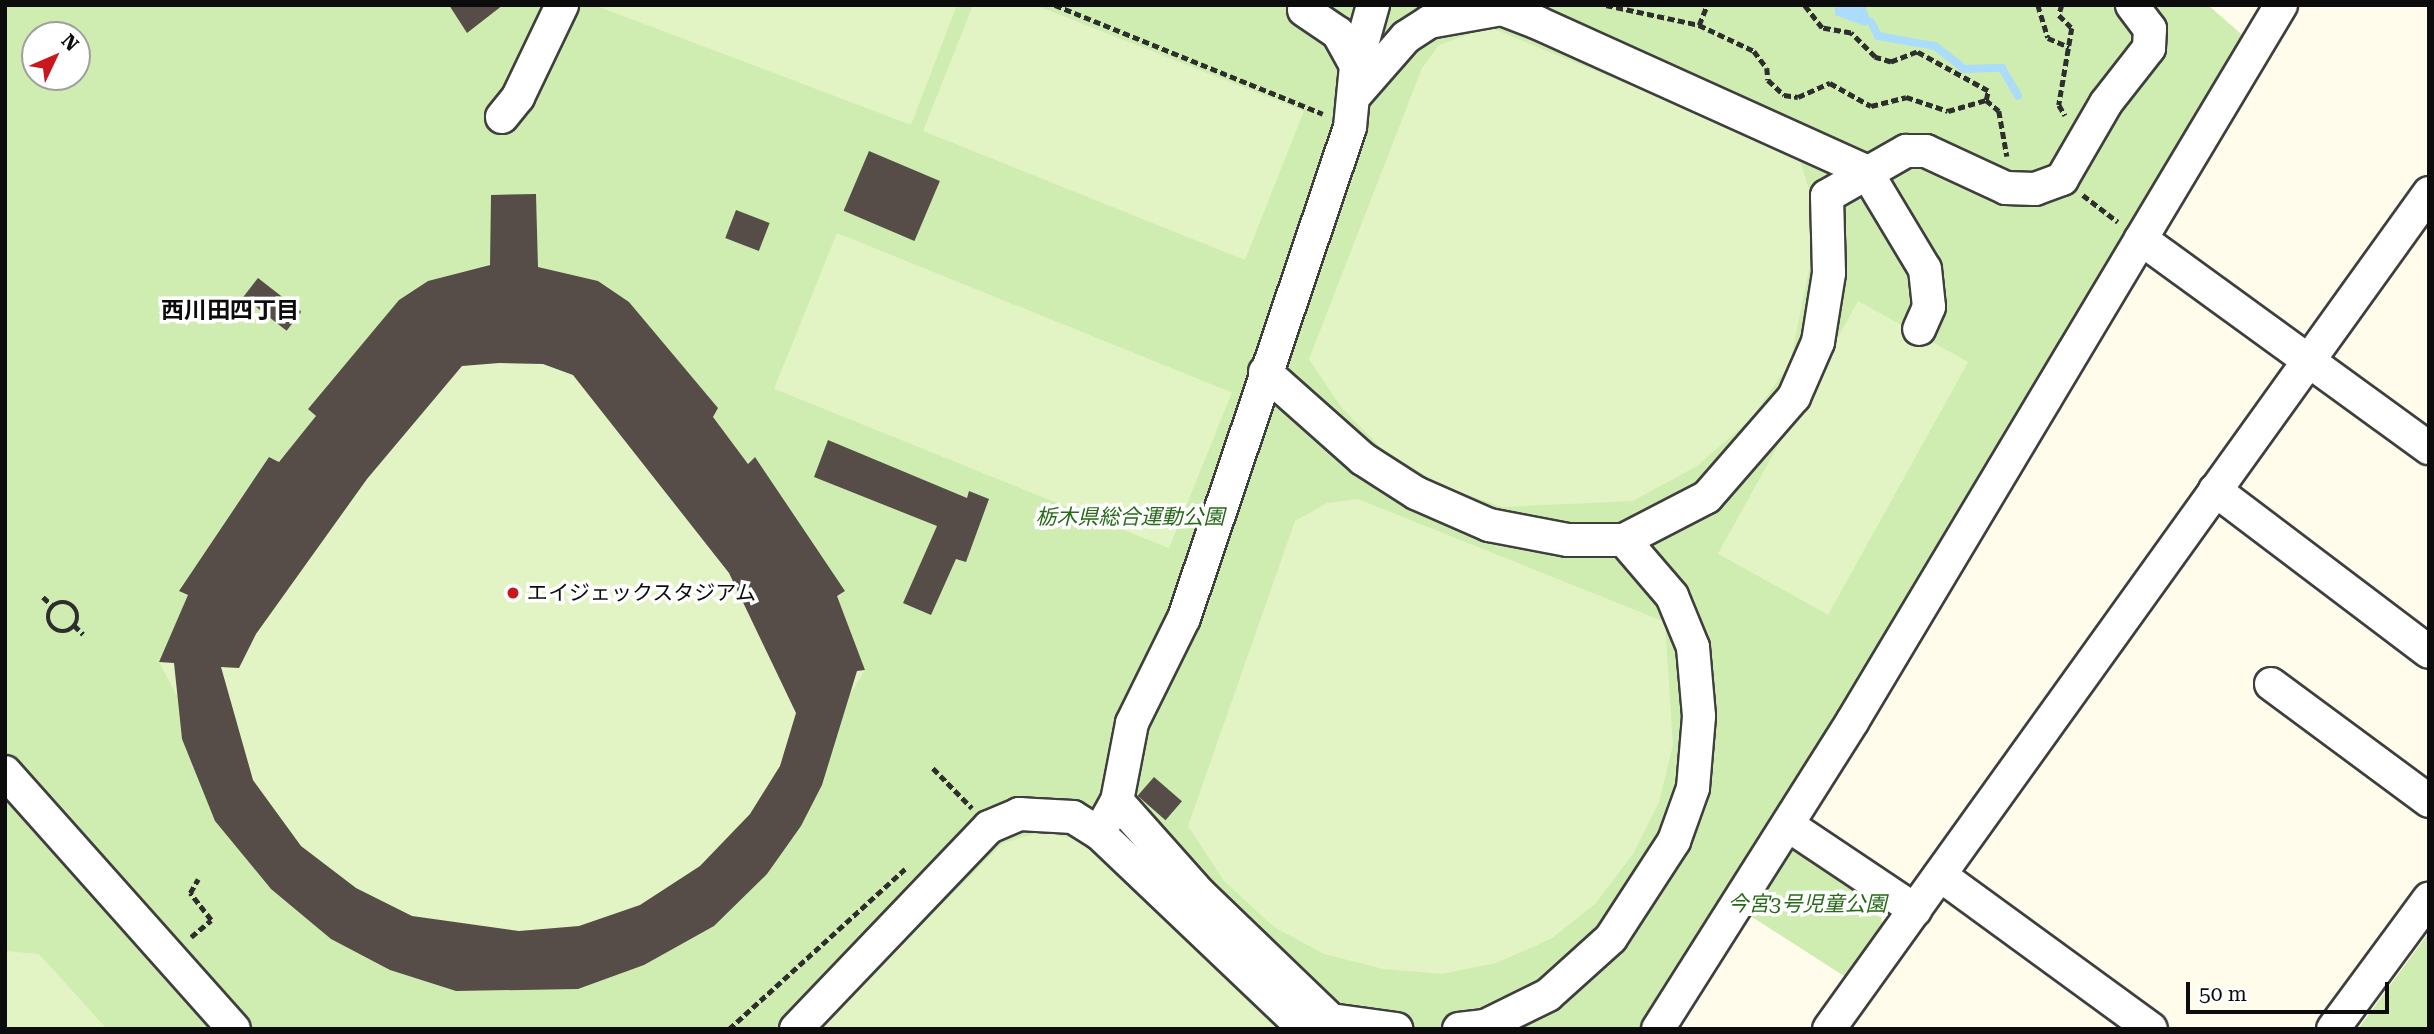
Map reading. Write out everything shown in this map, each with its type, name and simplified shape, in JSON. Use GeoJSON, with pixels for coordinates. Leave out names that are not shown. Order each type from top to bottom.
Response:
{"type":"FeatureCollection","features":[{"type":"Feature","properties":{"kind":"street"},"geometry":{"type":"LineString","coordinates":[[502,117],[524,85],[562,5]]}},
{"type":"Feature","properties":{"kind":"street"},"geometry":{"type":"LineString","coordinates":[[1099,833],[1117,801],[1132,723],[1184,618],[1350,127],[1356,79],[1373,5]]}},
{"type":"Feature","properties":{"kind":"street"},"geometry":{"type":"LineString","coordinates":[[1265,372],[1363,459],[1416,493],[1489,525],[1569,540],[1624,540],[1707,497],[1794,397],[1818,342],[1829,273],[1827,196],[1867,172],[1882,169],[1906,151],[1926,151],[1985,182],[2048,184],[2150,48],[2150,29],[2132,5]]}},
{"type":"Feature","properties":{"kind":"street"},"geometry":{"type":"LineString","coordinates":[[1658,1029],[1788,825],[2282,6]]}},
{"type":"Feature","properties":{"kind":"street"},"geometry":{"type":"LineString","coordinates":[[1303,7],[1338,33],[1356,79]]}},
{"type":"Feature","properties":{"kind":"street"},"geometry":{"type":"LineString","coordinates":[[1356,79],[1406,37],[1429,22],[1502,9],[1867,172],[1925,270],[1929,307],[1919,329]]}},
{"type":"Feature","properties":{"kind":"street"},"geometry":{"type":"LineString","coordinates":[[1829,1029],[2307,358],[2429,193]]}},
{"type":"Feature","properties":{"kind":"street"},"geometry":{"type":"LineString","coordinates":[[2141,239],[2429,448]]}},
{"type":"Feature","properties":{"kind":"street"},"geometry":{"type":"LineString","coordinates":[[2215,490],[2429,652]]}},
{"type":"Feature","properties":{"kind":"street"},"geometry":{"type":"LineString","coordinates":[[1459,1029],[1485,1026],[1548,995],[1611,938],[1674,841],[1693,788],[1699,716],[1693,647],[1672,596],[1624,540]]}},
{"type":"Feature","properties":{"kind":"street"},"geometry":{"type":"LineString","coordinates":[[2271,684],[2429,801]]}},
{"type":"Feature","properties":{"kind":"street"},"geometry":{"type":"LineString","coordinates":[[5,772],[234,1029]]}},
{"type":"Feature","properties":{"kind":"street"},"geometry":{"type":"LineString","coordinates":[[1117,801],[1200,894],[1331,1020],[1396,1029]]}},
{"type":"Feature","properties":{"kind":"street"},"geometry":{"type":"LineString","coordinates":[[796,1029],[977,815],[1018,814],[1073,817],[1099,833],[1305,1029]]}},
{"type":"Feature","properties":{"kind":"street"},"geometry":{"type":"LineString","coordinates":[[1788,825],[1915,910]]}},
{"type":"Feature","properties":{"kind":"street"},"geometry":{"type":"LineString","coordinates":[[1940,875],[2151,1029]]}},
{"type":"Feature","properties":{"kind":"street"},"geometry":{"type":"LineString","coordinates":[[2333,1029],[2429,898]]}},
{"type":"Feature","properties":{"kind":"path"},"geometry":{"type":"LineString","coordinates":[[1055,5],[1350,127]]}},
{"type":"Feature","properties":{"kind":"path"},"geometry":{"type":"LineString","coordinates":[[1606,5],[1699,25],[1754,51],[1768,68],[1768,80],[1784,95],[1798,97],[1830,83],[1871,106],[1906,97],[1948,111],[1986,100]]}},
{"type":"Feature","properties":{"kind":"path"},"geometry":{"type":"LineString","coordinates":[[1699,25],[1707,5]]}},
{"type":"Feature","properties":{"kind":"path"},"geometry":{"type":"LineString","coordinates":[[1804,5],[1822,28],[1851,33],[1875,57],[1891,62],[1917,52],[1929,56],[1988,91],[1986,100]]}},
{"type":"Feature","properties":{"kind":"path"},"geometry":{"type":"LineString","coordinates":[[2038,5],[2048,37],[2069,47]]}},
{"type":"Feature","properties":{"kind":"path"},"geometry":{"type":"LineString","coordinates":[[2062,5],[2059,15],[2071,28],[2059,105],[2073,124],[2088,130]]}},
{"type":"Feature","properties":{"kind":"path"},"geometry":{"type":"LineString","coordinates":[[1986,100],[1999,111],[2005,153],[2048,184],[2141,239]]}},
{"type":"Feature","properties":{"kind":"path"},"geometry":{"type":"LineString","coordinates":[[43,597],[53,606],[74,607],[74,625],[83,634]]}},
{"type":"Feature","properties":{"kind":"path"},"geometry":{"type":"LineString","coordinates":[[53,606],[51,627],[66,631],[74,625]]}},
{"type":"Feature","properties":{"kind":"path"},"geometry":{"type":"LineString","coordinates":[[933,768],[977,815]]}},
{"type":"Feature","properties":{"kind":"path"},"geometry":{"type":"LineString","coordinates":[[729,1029],[911,864]]}},
{"type":"Feature","properties":{"kind":"path"},"geometry":{"type":"LineString","coordinates":[[171,956],[211,920],[190,893],[198,879]]}},
{"type":"Feature","properties":{"kind":"green space","name":"栃木県総合運動公園"},"geometry":{"type":"Polygon","coordinates":[[[5,5],[2208,5],[2255,46],[1818,784],[1639,1029],[5,1029],[5,5]]]}},
{"type":"Feature","properties":{"kind":"green space"},"geometry":{"type":"Polygon","coordinates":[[[594,5],[957,5],[911,125],[594,5]]]}},
{"type":"Feature","properties":{"kind":"green space"},"geometry":{"type":"Polygon","coordinates":[[[973,5],[1035,5],[1304,111],[1245,260],[923,131],[973,5]]]}},
{"type":"Feature","properties":{"kind":"green space"},"geometry":{"type":"Polygon","coordinates":[[[1489,27],[1798,154],[1819,222],[1790,363],[1750,420],[1697,466],[1633,501],[1502,507],[1442,486],[1380,447],[1341,407],[1309,359],[1422,68],[1439,45],[1489,27]]]}},
{"type":"Feature","properties":{"kind":"green space","name":"エイジェックスタジアム"},"geometry":{"type":"Polygon","coordinates":[[[536,194],[538,267],[598,281],[629,302],[718,408],[713,418],[748,463],[755,457],[845,591],[837,596],[865,670],[848,698],[801,826],[767,874],[714,926],[644,965],[578,989],[456,991],[390,970],[331,939],[271,889],[215,821],[182,739],[177,696],[159,662],[188,596],[179,591],[269,457],[279,461],[316,417],[308,409],[399,300],[428,281],[490,264],[536,194]]]}},
{"type":"Feature","properties":{"kind":"green space"},"geometry":{"type":"Polygon","coordinates":[[[837,233],[1232,393],[1169,548],[774,389],[837,233]]]}},
{"type":"Feature","properties":{"kind":"green space"},"geometry":{"type":"Polygon","coordinates":[[[1858,301],[1968,362],[1828,615],[1718,554],[1858,301]]]}},
{"type":"Feature","properties":{"kind":"green space"},"geometry":{"type":"Polygon","coordinates":[[[1358,499],[1665,622],[1673,745],[1659,802],[1633,854],[1596,903],[1551,939],[1496,963],[1442,974],[1383,969],[1324,954],[1274,927],[1224,881],[1188,826],[1295,521],[1327,503],[1358,499]]]}},
{"type":"Feature","properties":{"kind":"green space"},"geometry":{"type":"Polygon","coordinates":[[[1041,832],[1079,840],[1277,1029],[818,1029],[1003,843],[1041,832]]]}},
{"type":"Feature","properties":{"kind":"green space","name":"今宮3号児童公園"},"geometry":{"type":"Polygon","coordinates":[[[1798,848],[1880,903],[1882,924],[1847,978],[1746,913],[1787,851],[1798,848]]]}},
{"type":"Feature","properties":{"kind":"green space"},"geometry":{"type":"Polygon","coordinates":[[[2429,932],[2429,1029],[2358,1029],[2429,932]]]}},
{"type":"Feature","properties":{"kind":"green space"},"geometry":{"type":"Polygon","coordinates":[[[5,951],[39,954],[107,1029],[5,1029],[5,951]]]}},
{"type":"Feature","properties":{"kind":"water"},"geometry":{"type":"Polygon","coordinates":[[[1835,5],[1865,5],[1871,22],[1865,26],[1835,15],[1835,5]]]}},
{"type":"Feature","properties":{"kind":"building"},"geometry":{"type":"Polygon","coordinates":[[[449,5],[503,5],[467,33],[449,5]]]}},
{"type":"Feature","properties":{"kind":"building"},"geometry":{"type":"Polygon","coordinates":[[[869,151],[940,181],[914,241],[844,211],[869,151]]]}},
{"type":"Feature","properties":{"kind":"building"},"geometry":{"type":"Polygon","coordinates":[[[536,194],[538,267],[598,281],[629,302],[718,408],[713,417],[748,464],[755,457],[845,591],[837,596],[865,670],[857,671],[822,785],[801,826],[767,874],[714,926],[644,965],[578,989],[456,991],[390,970],[331,939],[271,889],[215,821],[182,739],[174,663],[159,662],[188,595],[179,591],[269,457],[279,462],[316,416],[308,409],[399,300],[428,281],[490,265],[491,195],[536,194]],[[543,364],[462,366],[367,479],[256,634],[239,668],[221,667],[253,780],[301,846],[356,888],[412,916],[519,931],[579,926],[640,905],[700,866],[750,814],[780,766],[796,713],[729,573],[573,375],[543,364]]]}},
{"type":"Feature","properties":{"kind":"building"},"geometry":{"type":"Polygon","coordinates":[[[736,210],[770,223],[759,251],[725,238],[736,210]]]}},
{"type":"Feature","properties":{"kind":"building"},"geometry":{"type":"Polygon","coordinates":[[[258,278],[301,312],[287,331],[243,297],[258,278]]]}},
{"type":"Feature","properties":{"kind":"building"},"geometry":{"type":"Polygon","coordinates":[[[828,440],[967,498],[969,491],[989,499],[966,562],[956,559],[931,615],[903,603],[937,526],[814,477],[828,440]]]}},
{"type":"Feature","properties":{"kind":"building"},"geometry":{"type":"Polygon","coordinates":[[[1154,777],[1182,801],[1166,820],[1138,796],[1154,777]]]}},
{"type":"Feature","properties":{"kind":"waterway"},"geometry":{"type":"LineString","coordinates":[[1871,22],[1878,36],[1935,46],[1964,69],[2002,68],[2018,96]]}},
{"type":"Feature","properties":{"kind":"place","name":"エイジェックスタジアム"},"geometry":{"type":"Point","coordinates":[513,593]}},
{"type":"Feature","properties":{"kind":"district","name":"西川田四丁目"},"geometry":{"type":"Point","coordinates":[230,311]}}]}
